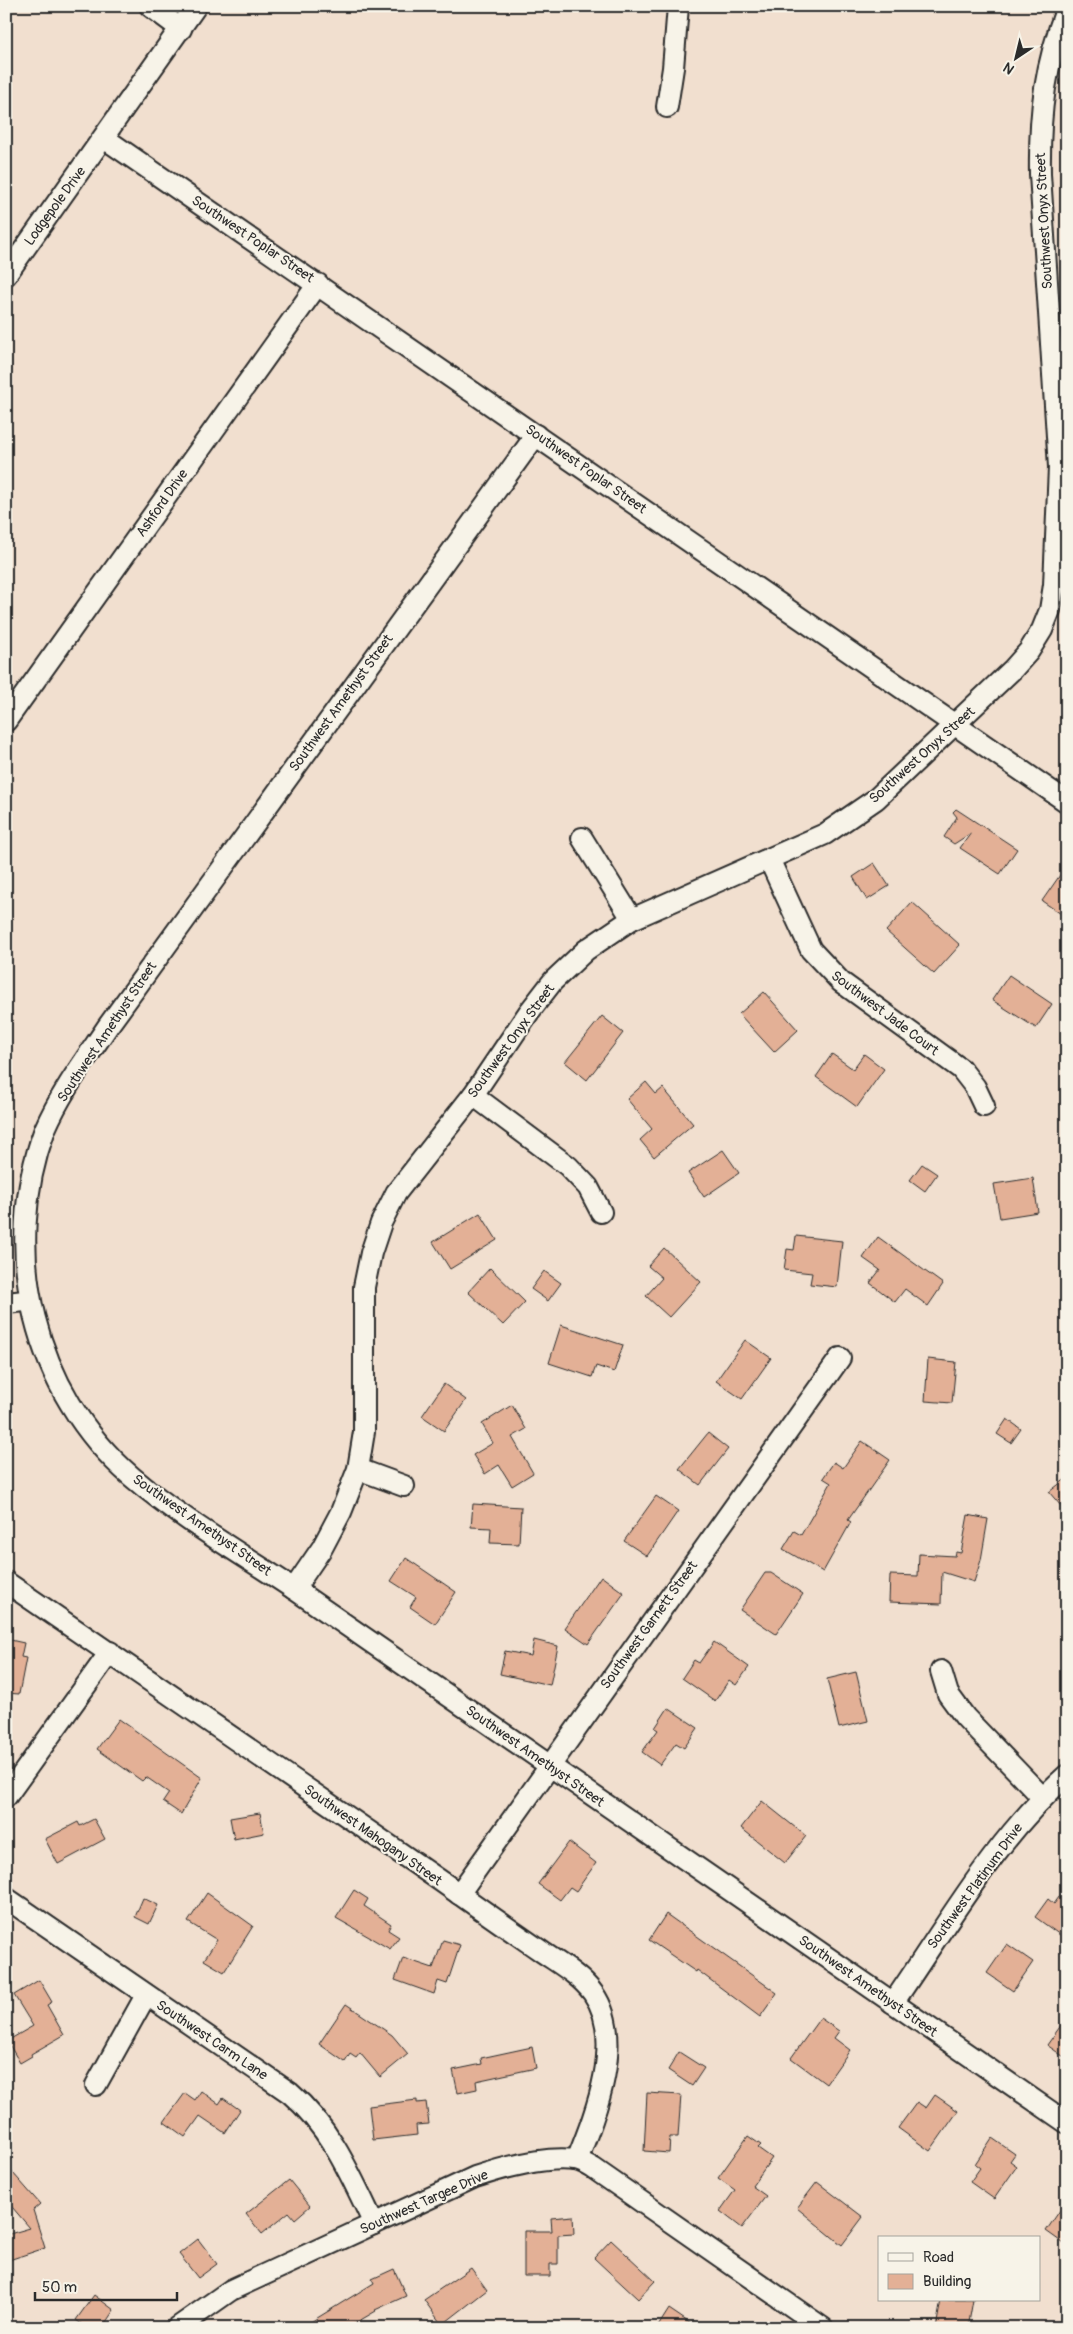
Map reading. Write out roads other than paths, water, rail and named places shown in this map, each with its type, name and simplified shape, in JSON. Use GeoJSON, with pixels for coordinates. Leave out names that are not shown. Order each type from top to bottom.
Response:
{"type":"FeatureCollection","features":[{"type":"Feature","properties":{"kind":"street"},"geometry":{"type":"LineString","coordinates":[[150,6],[181,29]]}},
{"type":"Feature","properties":{"kind":"street","name":"Lodgepole Drive"},"geometry":{"type":"LineString","coordinates":[[8,269],[104,138],[196,6]]}},
{"type":"Feature","properties":{"kind":"street"},"geometry":{"type":"LineString","coordinates":[[667,107],[673,68],[678,6]]}},
{"type":"Feature","properties":{"kind":"street","name":"Southwest Onyx Street"},"geometry":{"type":"LineString","coordinates":[[294,1588],[341,1512],[358,1469],[364,1432],[364,1287],[371,1254],[381,1224],[396,1193],[473,1095],[529,1012],[553,981],[586,950],[632,919],[825,834],[876,799],[956,726],[1013,670],[1029,651],[1042,630],[1050,610],[1054,585],[1063,468],[1040,174],[1039,126],[1046,73],[1067,7]]}},
{"type":"Feature","properties":{"kind":"street","name":"Southwest Poplar Street"},"geometry":{"type":"LineString","coordinates":[[104,138],[536,434],[1067,802]]}},
{"type":"Feature","properties":{"kind":"street","name":"Ashford Drive"},"geometry":{"type":"LineString","coordinates":[[6,721],[318,284]]}},
{"type":"Feature","properties":{"kind":"street","name":"Southwest Amethyst Street"},"geometry":{"type":"LineString","coordinates":[[536,434],[119,1010],[66,1089],[45,1129],[30,1170],[22,1214],[21,1258],[16,1302],[37,1339],[53,1377],[78,1417],[104,1451],[132,1477],[164,1502],[294,1588],[1067,2123]]}},
{"type":"Feature","properties":{"kind":"street"},"geometry":{"type":"LineString","coordinates":[[582,838],[632,919]]}},
{"type":"Feature","properties":{"kind":"street","name":"Southwest Jade Court"},"geometry":{"type":"LineString","coordinates":[[769,858],[811,950],[825,968],[840,982],[961,1069],[975,1087],[984,1106]]}},
{"type":"Feature","properties":{"kind":"street"},"geometry":{"type":"LineString","coordinates":[[473,1095],[568,1166],[588,1187],[601,1212]]}},
{"type":"Feature","properties":{"kind":"street","name":"Southwest Garnett Street"},"geometry":{"type":"LineString","coordinates":[[459,1894],[840,1358]]}},
{"type":"Feature","properties":{"kind":"street"},"geometry":{"type":"LineString","coordinates":[[358,1469],[404,1486]]}},
{"type":"Feature","properties":{"kind":"street","name":"Southwest Mahogany Street"},"geometry":{"type":"LineString","coordinates":[[6,1582],[459,1894],[574,1975],[593,1993],[604,2018],[607,2046],[602,2089],[596,2114],[577,2160]]}},
{"type":"Feature","properties":{"kind":"street"},"geometry":{"type":"LineString","coordinates":[[6,1797],[110,1652]]}},
{"type":"Feature","properties":{"kind":"street"},"geometry":{"type":"LineString","coordinates":[[941,1671],[948,1694],[964,1717],[1042,1797]]}},
{"type":"Feature","properties":{"kind":"street","name":"Southwest Platinum Drive"},"geometry":{"type":"LineString","coordinates":[[893,2003],[1005,1839],[1042,1797],[1067,1775]]}},
{"type":"Feature","properties":{"kind":"street","name":"Southwest Carm Lane"},"geometry":{"type":"LineString","coordinates":[[6,1898],[290,2093],[309,2110],[345,2162],[374,2224]]}},
{"type":"Feature","properties":{"kind":"street"},"geometry":{"type":"LineString","coordinates":[[96,2085],[146,1995]]}},
{"type":"Feature","properties":{"kind":"street","name":"Southwest Targee Drive"},"geometry":{"type":"LineString","coordinates":[[177,2328],[231,2290],[474,2177],[502,2168],[559,2160],[577,2160]]}},
{"type":"Feature","properties":{"kind":"street"},"geometry":{"type":"LineString","coordinates":[[577,2160],[593,2168],[823,2328]]}}]}
